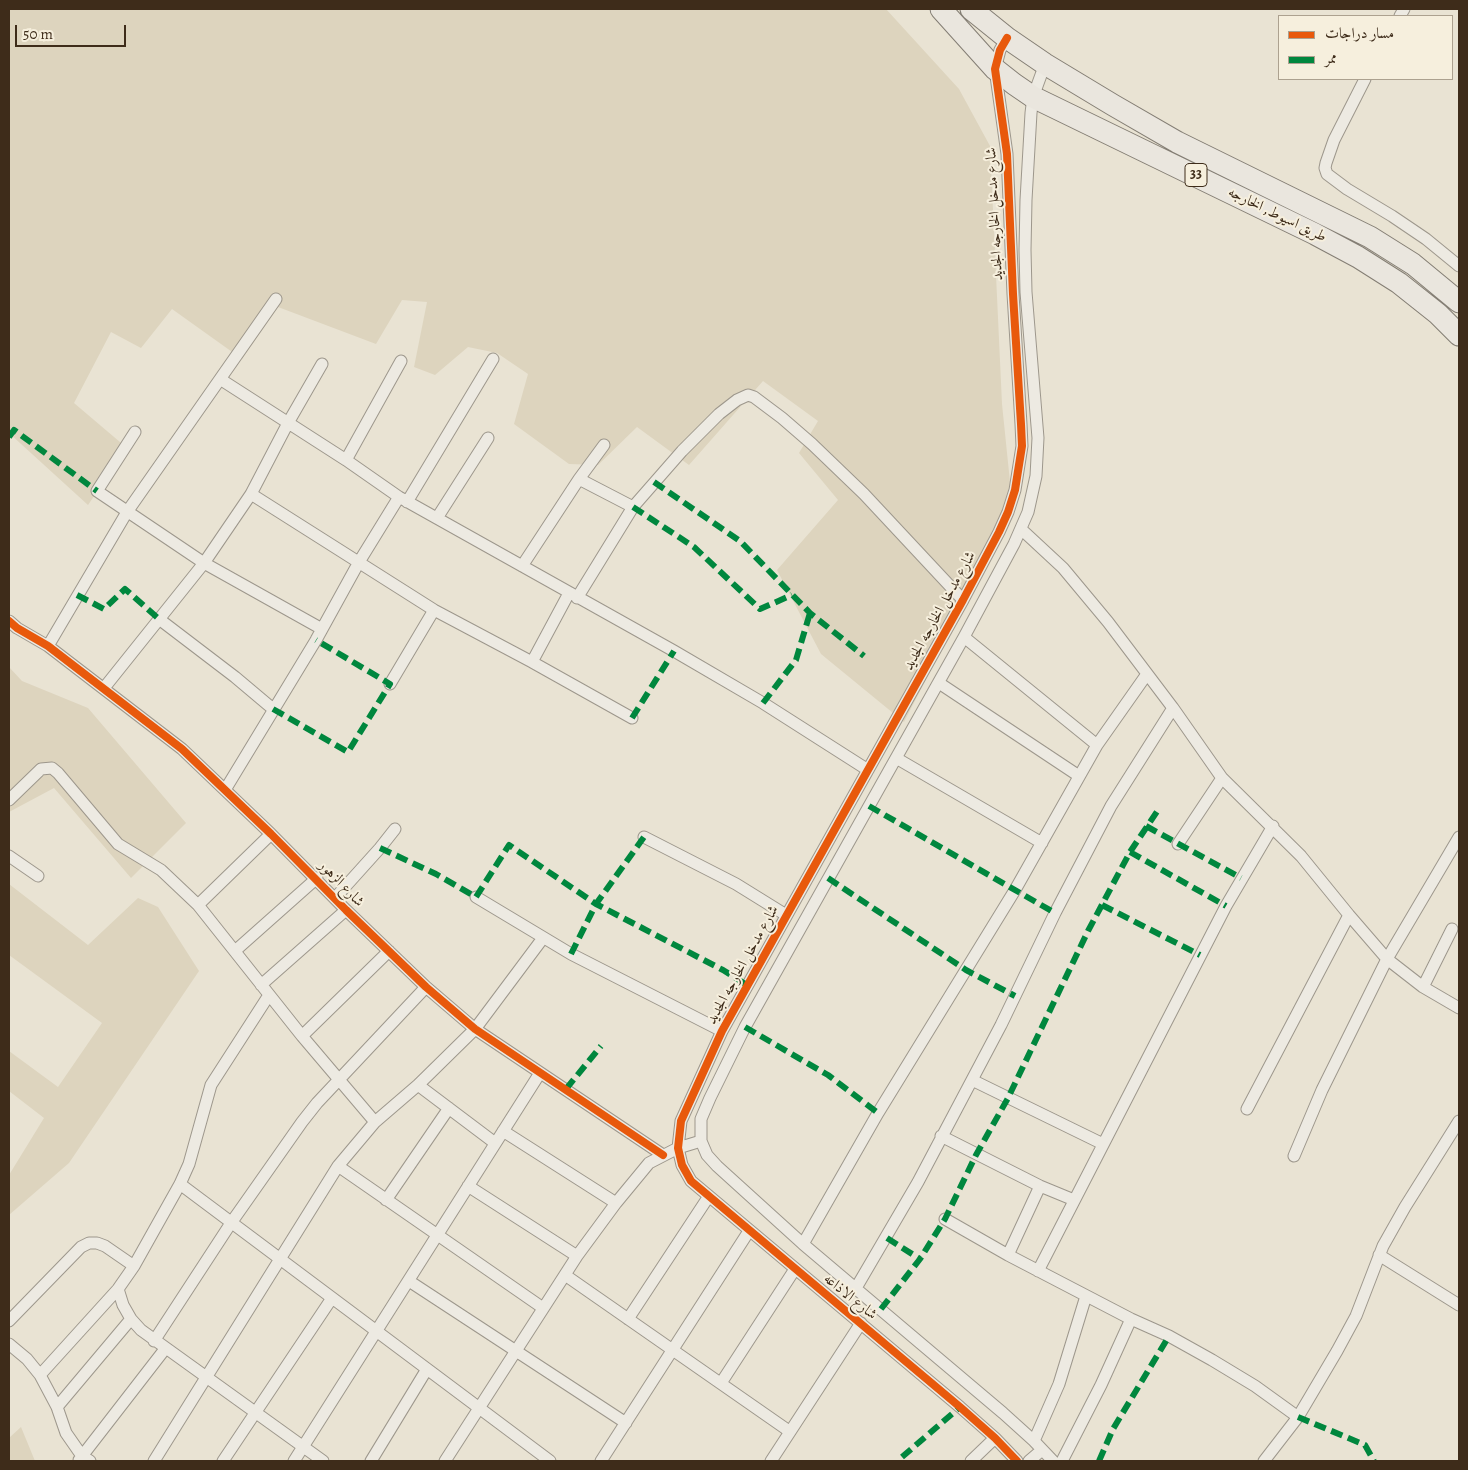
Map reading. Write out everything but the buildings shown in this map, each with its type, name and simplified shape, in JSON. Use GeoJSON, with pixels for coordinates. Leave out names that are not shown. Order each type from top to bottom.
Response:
{"type":"FeatureCollection","features":[{"type":"Feature","properties":{"kind":"highway","name":"طريق اسيوط, الخارجه"},"geometry":{"type":"LineString","coordinates":[[941,9],[996,69],[1033,97],[1358,256],[1438,314],[1459,335]]}},
{"type":"Feature","properties":{"kind":"highway","name":"طريق اسيوط, الخارجه"},"geometry":{"type":"LineString","coordinates":[[971,9],[1007,38],[1045,64],[1177,142],[1370,237],[1413,264],[1459,302]]}},
{"type":"Feature","properties":{"kind":"street","name":"شارع مدخل الخارجه الجديد"},"geometry":{"type":"LineString","coordinates":[[678,1148],[681,1120],[722,1031],[963,600],[1008,512],[1015,490],[1022,446],[1006,136],[996,69],[1000,50],[1007,38]]}},
{"type":"Feature","properties":{"kind":"street","name":"شارع مدخل الخارجه الجديد"},"geometry":{"type":"LineString","coordinates":[[701,1141],[701,1119],[745,1027],[964,637],[1021,529],[1033,494],[1038,457],[1038,438],[1026,292],[1026,200],[1033,97],[1045,64]]}},
{"type":"Feature","properties":{"kind":"street"},"geometry":{"type":"LineString","coordinates":[[1364,80],[1331,147],[1325,168],[1327,174],[1347,189],[1426,239],[1459,266]]}},
{"type":"Feature","properties":{"kind":"street"},"geometry":{"type":"LineString","coordinates":[[1008,201],[1026,200]]}},
{"type":"Feature","properties":{"kind":"street"},"geometry":{"type":"LineString","coordinates":[[48,646],[126,512],[276,299]]}},
{"type":"Feature","properties":{"kind":"street"},"geometry":{"type":"LineString","coordinates":[[225,790],[322,629],[359,562],[403,499],[493,359]]}},
{"type":"Feature","properties":{"kind":"street"},"geometry":{"type":"LineString","coordinates":[[346,460],[402,361]]}},
{"type":"Feature","properties":{"kind":"street"},"geometry":{"type":"LineString","coordinates":[[104,688],[204,564],[251,494],[288,423],[322,364]]}},
{"type":"Feature","properties":{"kind":"street"},"geometry":{"type":"LineString","coordinates":[[220,380],[346,460],[403,499],[714,675],[868,770]]}},
{"type":"Feature","properties":{"kind":"street"},"geometry":{"type":"LineString","coordinates":[[532,662],[573,595],[633,507],[682,451],[713,420],[737,400],[748,395],[763,404],[812,444],[864,494],[963,600]]}},
{"type":"Feature","properties":{"kind":"street"},"geometry":{"type":"LineString","coordinates":[[135,432],[97,491],[204,564],[322,629]]}},
{"type":"Feature","properties":{"kind":"street"},"geometry":{"type":"LineString","coordinates":[[437,518],[488,438]]}},
{"type":"Feature","properties":{"kind":"street"},"geometry":{"type":"LineString","coordinates":[[522,566],[579,479],[604,445]]}},
{"type":"Feature","properties":{"kind":"street"},"geometry":{"type":"LineString","coordinates":[[579,479],[633,507]]}},
{"type":"Feature","properties":{"kind":"street"},"geometry":{"type":"LineString","coordinates":[[251,494],[434,610],[632,718]]}},
{"type":"Feature","properties":{"kind":"street"},"geometry":{"type":"LineString","coordinates":[[1021,529],[1063,568],[1108,622],[1173,708],[1222,778],[1273,826],[1301,856],[1387,959],[1423,987],[1458,1004]]}},
{"type":"Feature","properties":{"kind":"street"},"geometry":{"type":"LineString","coordinates":[[390,684],[434,610]]}},
{"type":"Feature","properties":{"kind":"street"},"geometry":{"type":"LineString","coordinates":[[159,619],[273,709]]}},
{"type":"Feature","properties":{"kind":"street","name":"شارع الزهور"},"geometry":{"type":"LineString","coordinates":[[9,622],[48,646],[182,749],[317,878],[346,910],[426,987],[475,1029],[663,1154]]}},
{"type":"Feature","properties":{"kind":"street"},"geometry":{"type":"LineString","coordinates":[[964,637],[1097,745]]}},
{"type":"Feature","properties":{"kind":"street"},"geometry":{"type":"LineString","coordinates":[[803,1244],[878,1113],[1015,890],[1097,745],[1147,674]]}},
{"type":"Feature","properties":{"kind":"street"},"geometry":{"type":"LineString","coordinates":[[939,683],[1079,776]]}},
{"type":"Feature","properties":{"kind":"street"},"geometry":{"type":"LineString","coordinates":[[856,1288],[887,1238],[972,1080],[1097,831],[1123,785],[1173,708]]}},
{"type":"Feature","properties":{"kind":"street"},"geometry":{"type":"LineString","coordinates":[[896,758],[1042,843]]}},
{"type":"Feature","properties":{"kind":"street"},"geometry":{"type":"LineString","coordinates":[[9,800],[41,769],[52,768],[58,773],[118,844],[161,870],[198,905],[236,950],[302,1036],[375,1122]]}},
{"type":"Feature","properties":{"kind":"street"},"geometry":{"type":"LineString","coordinates":[[1178,844],[1222,778]]}},
{"type":"Feature","properties":{"kind":"street"},"geometry":{"type":"LineString","coordinates":[[1038,1271],[1226,906],[1273,826]]}},
{"type":"Feature","properties":{"kind":"street"},"geometry":{"type":"LineString","coordinates":[[335,898],[395,829]]}},
{"type":"Feature","properties":{"kind":"street"},"geometry":{"type":"LineString","coordinates":[[198,905],[271,834]]}},
{"type":"Feature","properties":{"kind":"street"},"geometry":{"type":"LineString","coordinates":[[644,836],[736,884],[786,915]]}},
{"type":"Feature","properties":{"kind":"street"},"geometry":{"type":"LineString","coordinates":[[1294,1156],[1322,1090],[1387,959],[1459,837]]}},
{"type":"Feature","properties":{"kind":"street"},"geometry":{"type":"LineString","coordinates":[[9,856],[38,876]]}},
{"type":"Feature","properties":{"kind":"street"},"geometry":{"type":"LineString","coordinates":[[236,950],[317,878]]}},
{"type":"Feature","properties":{"kind":"street"},"geometry":{"type":"LineString","coordinates":[[476,897],[570,954],[722,1031]]}},
{"type":"Feature","properties":{"kind":"street"},"geometry":{"type":"LineString","coordinates":[[261,985],[346,910]]}},
{"type":"Feature","properties":{"kind":"street"},"geometry":{"type":"LineString","coordinates":[[1247,1109],[1349,915]]}},
{"type":"Feature","properties":{"kind":"street"},"geometry":{"type":"LineString","coordinates":[[1423,987],[1452,929]]}},
{"type":"Feature","properties":{"kind":"street"},"geometry":{"type":"LineString","coordinates":[[154,1461],[338,1166],[375,1122],[418,1085],[475,1029],[543,938]]}},
{"type":"Feature","properties":{"kind":"street"},"geometry":{"type":"LineString","coordinates":[[302,1036],[389,951]]}},
{"type":"Feature","properties":{"kind":"street"},"geometry":{"type":"LineString","coordinates":[[154,1341],[231,1223],[302,1122],[317,1103],[426,987]]}},
{"type":"Feature","properties":{"kind":"street"},"geometry":{"type":"LineString","coordinates":[[40,1375],[118,1289],[134,1266],[180,1184],[189,1164],[211,1085],[269,995]]}},
{"type":"Feature","properties":{"kind":"street"},"geometry":{"type":"LineString","coordinates":[[294,1461],[540,1072]]}},
{"type":"Feature","properties":{"kind":"street"},"geometry":{"type":"LineString","coordinates":[[972,1080],[1103,1144]]}},
{"type":"Feature","properties":{"kind":"street"},"geometry":{"type":"LineString","coordinates":[[418,1085],[495,1143]]}},
{"type":"Feature","properties":{"kind":"street"},"geometry":{"type":"LineString","coordinates":[[386,1200],[449,1108]]}},
{"type":"Feature","properties":{"kind":"street"},"geometry":{"type":"LineString","coordinates":[[1264,1461],[1298,1417],[1337,1352],[1356,1316],[1379,1254],[1459,1121]]}},
{"type":"Feature","properties":{"kind":"street"},"geometry":{"type":"LineString","coordinates":[[503,1130],[616,1203]]}},
{"type":"Feature","properties":{"kind":"street"},"geometry":{"type":"LineString","coordinates":[[941,1136],[1040,1186],[1074,1200]]}},
{"type":"Feature","properties":{"kind":"street"},"geometry":{"type":"LineString","coordinates":[[449,1460],[479,1408],[543,1308],[577,1256],[616,1203],[650,1163],[663,1154],[701,1141]]}},
{"type":"Feature","properties":{"kind":"street","name":"شارع الاذاعه"},"geometry":{"type":"LineString","coordinates":[[701,1141],[707,1155],[717,1166],[803,1244],[1038,1445],[1053,1461]]}},
{"type":"Feature","properties":{"kind":"street","name":"شارع الاذاعه"},"geometry":{"type":"LineString","coordinates":[[678,1148],[682,1165],[691,1181],[960,1407],[995,1438],[1017,1461]]}},
{"type":"Feature","properties":{"kind":"street"},"geometry":{"type":"LineString","coordinates":[[338,1166],[543,1308]]}},
{"type":"Feature","properties":{"kind":"street"},"geometry":{"type":"LineString","coordinates":[[180,1184],[550,1461]]}},
{"type":"Feature","properties":{"kind":"street"},"geometry":{"type":"LineString","coordinates":[[468,1186],[577,1256]]}},
{"type":"Feature","properties":{"kind":"street"},"geometry":{"type":"LineString","coordinates":[[1008,1255],[1040,1186]]}},
{"type":"Feature","properties":{"kind":"street"},"geometry":{"type":"LineString","coordinates":[[628,1319],[709,1196]]}},
{"type":"Feature","properties":{"kind":"street"},"geometry":{"type":"LineString","coordinates":[[945,1219],[1038,1271],[1169,1336],[1212,1360],[1255,1386],[1298,1417]]}},
{"type":"Feature","properties":{"kind":"street"},"geometry":{"type":"LineString","coordinates":[[601,1461],[749,1231]]}},
{"type":"Feature","properties":{"kind":"street"},"geometry":{"type":"LineString","coordinates":[[9,1321],[82,1247],[89,1243],[105,1246],[134,1266]]}},
{"type":"Feature","properties":{"kind":"street"},"geometry":{"type":"LineString","coordinates":[[1379,1254],[1459,1305]]}},
{"type":"Feature","properties":{"kind":"street"},"geometry":{"type":"LineString","coordinates":[[721,1383],[794,1269]]}},
{"type":"Feature","properties":{"kind":"street"},"geometry":{"type":"LineString","coordinates":[[565,1275],[789,1431]]}},
{"type":"Feature","properties":{"kind":"street"},"geometry":{"type":"LineString","coordinates":[[409,1281],[626,1423]]}},
{"type":"Feature","properties":{"kind":"street"},"geometry":{"type":"LineString","coordinates":[[118,1289],[123,1305],[131,1319],[154,1341],[323,1461]]}},
{"type":"Feature","properties":{"kind":"street"},"geometry":{"type":"LineString","coordinates":[[1029,1461],[1038,1445],[1086,1296]]}},
{"type":"Feature","properties":{"kind":"street"},"geometry":{"type":"LineString","coordinates":[[223,1461],[332,1298]]}},
{"type":"Feature","properties":{"kind":"street"},"geometry":{"type":"LineString","coordinates":[[1062,1461],[1101,1385],[1131,1318]]}},
{"type":"Feature","properties":{"kind":"street"},"geometry":{"type":"LineString","coordinates":[[57,1407],[131,1319]]}},
{"type":"Feature","properties":{"kind":"street"},"geometry":{"type":"LineString","coordinates":[[771,1461],[861,1324]]}},
{"type":"Feature","properties":{"kind":"street"},"geometry":{"type":"LineString","coordinates":[[9,1344],[27,1359],[40,1375],[57,1407],[66,1433],[83,1459],[165,1349]]}},
{"type":"Feature","properties":{"kind":"street"},"geometry":{"type":"LineString","coordinates":[[372,1461],[427,1370]]}},
{"type":"Feature","properties":{"kind":"street"},"geometry":{"type":"LineString","coordinates":[[970,1461],[995,1438]]}},
{"type":"Feature","properties":{"kind":"shaded area"},"geometry":{"type":"Polygon","coordinates":[[[9,9],[886,9],[959,89],[990,146],[1002,404],[1010,482],[1002,533],[904,722],[821,654],[777,570],[838,500],[799,453],[818,421],[763,381],[689,465],[637,427],[598,465],[569,464],[514,424],[528,374],[497,353],[468,347],[435,375],[414,367],[427,302],[402,300],[376,344],[278,307],[242,359],[172,309],[141,348],[111,332],[74,403],[127,448],[88,505],[9,433],[9,9]]]}},
{"type":"Feature","properties":{"kind":"shaded area"},"geometry":{"type":"Polygon","coordinates":[[[9,667],[22,681],[88,708],[186,823],[131,878],[54,788],[9,812],[9,667]]]}},
{"type":"Feature","properties":{"kind":"shaded area"},"geometry":{"type":"Polygon","coordinates":[[[9,884],[88,945],[138,898],[158,907],[199,971],[69,1163],[9,1215],[9,1175],[44,1118],[9,1091],[9,1051],[58,1087],[102,1023],[9,955],[9,884]]]}},
{"type":"Feature","properties":{"kind":"shaded area"},"geometry":{"type":"Polygon","coordinates":[[[21,1427],[35,1461],[9,1461],[9,1438],[21,1427]]]}},
{"type":"Feature","properties":{"kind":"marked path"},"geometry":{"type":"LineString","coordinates":[[9,437],[14,430],[97,491]]}},
{"type":"Feature","properties":{"kind":"marked path"},"geometry":{"type":"LineString","coordinates":[[654,482],[740,541],[810,613],[864,656]]}},
{"type":"Feature","properties":{"kind":"marked path"},"geometry":{"type":"LineString","coordinates":[[633,507],[694,547],[760,609],[792,595]]}},
{"type":"Feature","properties":{"kind":"marked path"},"geometry":{"type":"LineString","coordinates":[[77,595],[104,609],[125,589],[159,619]]}},
{"type":"Feature","properties":{"kind":"marked path"},"geometry":{"type":"LineString","coordinates":[[763,703],[796,660],[810,613]]}},
{"type":"Feature","properties":{"kind":"marked path"},"geometry":{"type":"LineString","coordinates":[[273,709],[348,752],[390,684],[316,640]]}},
{"type":"Feature","properties":{"kind":"marked path"},"geometry":{"type":"LineString","coordinates":[[632,718],[674,651]]}},
{"type":"Feature","properties":{"kind":"marked path"},"geometry":{"type":"LineString","coordinates":[[869,806],[1055,913]]}},
{"type":"Feature","properties":{"kind":"marked path"},"geometry":{"type":"LineString","coordinates":[[881,1309],[920,1259],[945,1219],[976,1155],[1008,1098],[1088,931],[1130,852],[1160,807]]}},
{"type":"Feature","properties":{"kind":"marked path"},"geometry":{"type":"LineString","coordinates":[[1146,826],[1241,878]]}},
{"type":"Feature","properties":{"kind":"marked path"},"geometry":{"type":"LineString","coordinates":[[571,954],[596,904],[644,837]]}},
{"type":"Feature","properties":{"kind":"marked path"},"geometry":{"type":"LineString","coordinates":[[380,848],[436,874],[476,897],[509,845],[596,904],[723,970],[747,985]]}},
{"type":"Feature","properties":{"kind":"marked path"},"geometry":{"type":"LineString","coordinates":[[1130,852],[1226,906]]}},
{"type":"Feature","properties":{"kind":"marked path"},"geometry":{"type":"LineString","coordinates":[[828,878],[966,970],[1015,996]]}},
{"type":"Feature","properties":{"kind":"marked path"},"geometry":{"type":"LineString","coordinates":[[1102,905],[1200,955]]}},
{"type":"Feature","properties":{"kind":"marked path"},"geometry":{"type":"LineString","coordinates":[[745,1027],[828,1075],[878,1113]]}},
{"type":"Feature","properties":{"kind":"marked path"},"geometry":{"type":"LineString","coordinates":[[566,1089],[601,1046]]}},
{"type":"Feature","properties":{"kind":"marked path"},"geometry":{"type":"LineString","coordinates":[[887,1238],[920,1259]]}},
{"type":"Feature","properties":{"kind":"marked path"},"geometry":{"type":"LineString","coordinates":[[1099,1461],[1113,1429],[1169,1336]]}},
{"type":"Feature","properties":{"kind":"marked path"},"geometry":{"type":"LineString","coordinates":[[902,1457],[960,1407]]}},
{"type":"Feature","properties":{"kind":"marked path"},"geometry":{"type":"LineString","coordinates":[[1298,1417],[1365,1445],[1374,1461]]}},
{"type":"Feature","properties":{"kind":"cycle path"},"geometry":{"type":"LineString","coordinates":[[1007,38],[1000,50],[995,69],[1007,154],[1021,424],[1022,446],[1015,490],[999,532],[963,600],[722,1031],[681,1121],[678,1148],[682,1165],[691,1181],[960,1407],[995,1438],[1017,1461]]}},
{"type":"Feature","properties":{"kind":"cycle path"},"geometry":{"type":"LineString","coordinates":[[9,621],[17,628],[48,646],[182,749],[426,987],[475,1029],[663,1155]]}}]}
